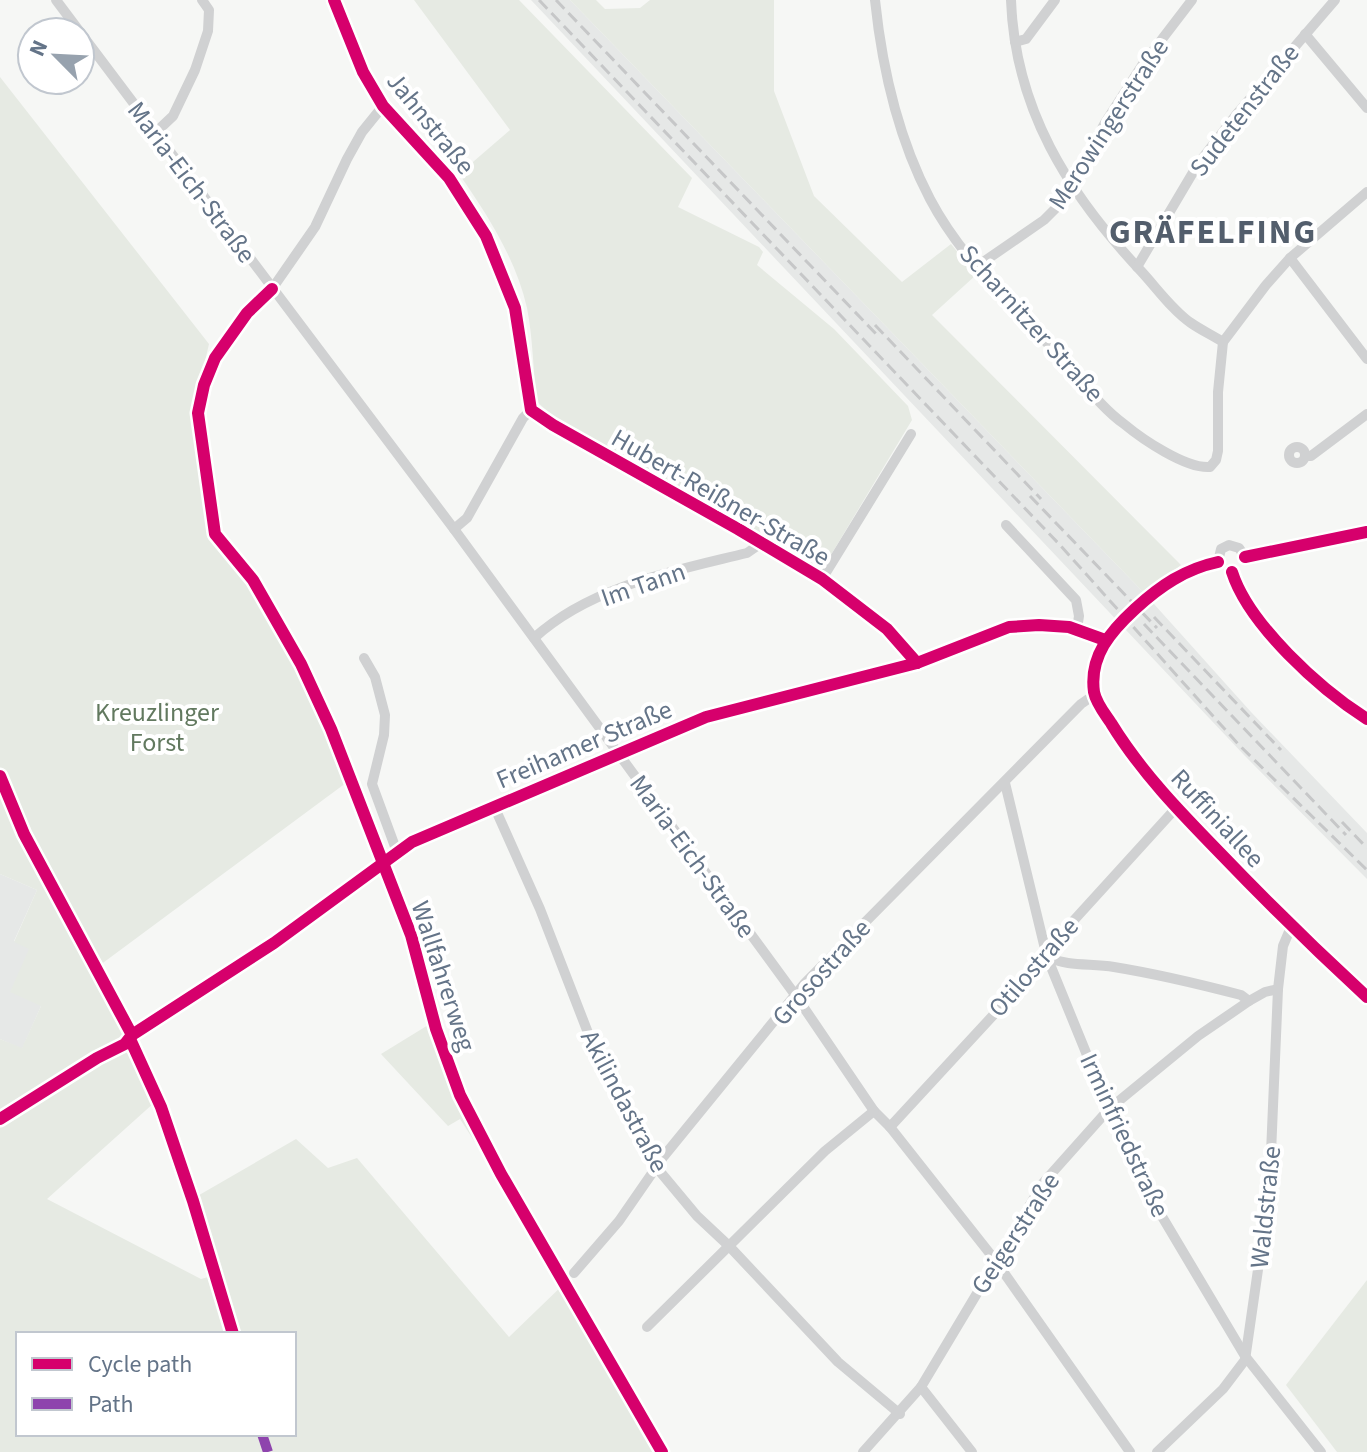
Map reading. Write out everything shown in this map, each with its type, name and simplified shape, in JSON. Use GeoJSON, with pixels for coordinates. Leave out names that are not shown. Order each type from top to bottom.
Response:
{"type":"FeatureCollection","features":[{"type":"Feature","properties":{"kind":"street"},"geometry":{"type":"LineString","coordinates":[[155,133],[173,116],[195,70],[208,31],[209,10],[202,0]]}},
{"type":"Feature","properties":{"kind":"street","name":"Jahnstraße"},"geometry":{"type":"LineString","coordinates":[[334,0],[363,72],[383,106],[459,192],[486,236],[515,308],[531,410]]}},
{"type":"Feature","properties":{"kind":"street","name":"Scharnitzer Straße"},"geometry":{"type":"LineString","coordinates":[[875,0],[879,39],[894,104],[910,154],[930,200],[976,267],[1121,423],[1153,444],[1200,468],[1210,467],[1218,451],[1218,392],[1223,342]]}},
{"type":"Feature","properties":{"kind":"street"},"geometry":{"type":"LineString","coordinates":[[1011,0],[1015,42],[1026,89],[1044,137],[1071,186],[1104,232],[1189,322],[1223,342],[1290,258],[1367,192]]}},
{"type":"Feature","properties":{"kind":"street"},"geometry":{"type":"LineString","coordinates":[[1015,42],[1026,39],[1055,0]]}},
{"type":"Feature","properties":{"kind":"street","name":"Merowingerstraße"},"geometry":{"type":"LineString","coordinates":[[976,267],[1044,220],[1061,203],[1105,123],[1143,64],[1192,0]]}},
{"type":"Feature","properties":{"kind":"street","name":"Sudetenstraße"},"geometry":{"type":"LineString","coordinates":[[1137,267],[1198,164],[1335,0]]}},
{"type":"Feature","properties":{"kind":"street"},"geometry":{"type":"LineString","coordinates":[[1305,34],[1367,108]]}},
{"type":"Feature","properties":{"kind":"street","name":"Maria-Eich-Straße"},"geometry":{"type":"LineString","coordinates":[[96,54],[454,529],[796,996],[874,1111],[995,1260],[1130,1452]]}},
{"type":"Feature","properties":{"kind":"street"},"geometry":{"type":"LineString","coordinates":[[272,289],[315,227],[362,132],[383,106]]}},
{"type":"Feature","properties":{"kind":"street"},"geometry":{"type":"LineString","coordinates":[[1290,258],[1367,359]]}},
{"type":"Feature","properties":{"kind":"street"},"geometry":{"type":"LineString","coordinates":[[454,529],[467,518],[523,418],[531,410]]}},
{"type":"Feature","properties":{"kind":"street","name":"Hubert-Reißner-Straße"},"geometry":{"type":"LineString","coordinates":[[531,410],[822,579],[887,629],[917,663]]}},
{"type":"Feature","properties":{"kind":"street"},"geometry":{"type":"LineString","coordinates":[[1305,456],[1311,456],[1367,414]]}},
{"type":"Feature","properties":{"kind":"street","name":"Hubert-Reißner-Straße"},"geometry":{"type":"LineString","coordinates":[[822,579],[911,434]]}},
{"type":"Feature","properties":{"kind":"street"},"geometry":{"type":"LineString","coordinates":[[1006,525],[1076,600],[1079,616],[1077,629]]}},
{"type":"Feature","properties":{"kind":"street"},"geometry":{"type":"LineString","coordinates":[[1245,557],[1366,534]]}},
{"type":"Feature","properties":{"kind":"street","name":"Im Tann"},"geometry":{"type":"LineString","coordinates":[[534,638],[555,618],[605,595],[651,577],[747,553],[760,544]]}},
{"type":"Feature","properties":{"kind":"street"},"geometry":{"type":"LineString","coordinates":[[1229,545],[1239,548],[1245,557],[1243,565],[1232,572],[1223,570],[1218,562],[1221,549],[1229,545]]}},
{"type":"Feature","properties":{"kind":"street"},"geometry":{"type":"LineString","coordinates":[[1094,695],[1093,673],[1105,640],[1144,601],[1178,575],[1218,562]]}},
{"type":"Feature","properties":{"kind":"street"},"geometry":{"type":"LineString","coordinates":[[1232,572],[1243,600],[1295,660],[1367,719]]}},
{"type":"Feature","properties":{"kind":"street","name":"Freihamer Straße"},"geometry":{"type":"LineString","coordinates":[[132,1035],[274,943],[412,842],[706,717],[917,663],[1009,627],[1039,625],[1077,629],[1105,640]]}},
{"type":"Feature","properties":{"kind":"street"},"geometry":{"type":"LineString","coordinates":[[364,658],[375,677],[385,715],[384,735],[372,784],[397,852]]}},
{"type":"Feature","properties":{"kind":"street","name":"Grosostraße"},"geometry":{"type":"LineString","coordinates":[[574,1273],[619,1221],[664,1156],[805,983],[1081,704],[1094,695]]}},
{"type":"Feature","properties":{"kind":"street","name":"Ruffiniallee"},"geometry":{"type":"LineString","coordinates":[[1094,695],[1125,745],[1176,808],[1291,927],[1367,997]]}},
{"type":"Feature","properties":{"kind":"street","name":"Irminfriedstraße"},"geometry":{"type":"LineString","coordinates":[[1005,783],[1047,957],[1109,1109],[1151,1198],[1245,1356],[1321,1452]]}},
{"type":"Feature","properties":{"kind":"street","name":"Akilindastraße"},"geometry":{"type":"LineString","coordinates":[[494,806],[540,909],[597,1056],[657,1168],[697,1216],[838,1362],[900,1414]]}},
{"type":"Feature","properties":{"kind":"street","name":"Otilostraße"},"geometry":{"type":"LineString","coordinates":[[890,1127],[1047,957],[1055,941],[1176,808]]}},
{"type":"Feature","properties":{"kind":"street","name":"Waldstraße"},"geometry":{"type":"LineString","coordinates":[[1157,1452],[1223,1389],[1245,1360],[1264,1228],[1271,1153],[1278,989],[1283,946],[1291,927]]}},
{"type":"Feature","properties":{"kind":"street"},"geometry":{"type":"LineString","coordinates":[[1047,957],[1060,963],[1109,966],[1176,978],[1241,995],[1249,1001]]}},
{"type":"Feature","properties":{"kind":"street","name":"Geigerstraße"},"geometry":{"type":"LineString","coordinates":[[863,1452],[921,1387],[1043,1183],[1109,1109],[1198,1036],[1249,1001],[1278,989]]}},
{"type":"Feature","properties":{"kind":"street"},"geometry":{"type":"LineString","coordinates":[[647,1327],[825,1151],[874,1111]]}},
{"type":"Feature","properties":{"kind":"street"},"geometry":{"type":"LineString","coordinates":[[921,1387],[972,1452]]}},
{"type":"Feature","properties":{"kind":"shaded area"},"geometry":{"type":"Polygon","coordinates":[[[531,0],[570,0],[1145,594],[1251,712],[1367,833],[1367,879],[1244,755],[531,0]]]}},
{"type":"Feature","properties":{"kind":"shaded area"},"geometry":{"type":"Polygon","coordinates":[[[0,874],[37,890],[14,941],[30,948],[41,1006],[22,1049],[0,1039],[0,874]]]}},
{"type":"Feature","properties":{"kind":"green space"},"geometry":{"type":"Polygon","coordinates":[[[414,0],[519,0],[692,178],[678,207],[759,247],[763,252],[757,265],[834,329],[908,406],[912,420],[823,568],[818,569],[560,422],[537,402],[529,319],[516,272],[480,205],[459,174],[510,130],[414,0]]]}},
{"type":"Feature","properties":{"kind":"green space"},"geometry":{"type":"Polygon","coordinates":[[[570,0],[596,0],[605,9],[640,8],[650,0],[774,0],[774,91],[814,196],[902,282],[951,244],[976,275],[932,315],[1181,565],[1145,594],[570,0]]]}},
{"type":"Feature","properties":{"kind":"green space","name":"Kreuzlinger Forst"},"geometry":{"type":"Polygon","coordinates":[[[0,77],[209,344],[196,400],[210,462],[219,529],[239,550],[262,588],[321,701],[354,777],[92,971],[155,1102],[47,1199],[201,1279],[219,1274],[194,1198],[296,1139],[328,1168],[357,1158],[509,1337],[567,1281],[668,1452],[0,1452],[0,1039],[22,1048],[41,1006],[10,992],[29,949],[14,942],[37,890],[0,874],[0,77]]]}},
{"type":"Feature","properties":{"kind":"green space"},"geometry":{"type":"Polygon","coordinates":[[[438,1019],[467,1092],[496,1149],[484,1156],[460,1119],[448,1126],[381,1054],[438,1019]]]}},
{"type":"Feature","properties":{"kind":"green space"},"geometry":{"type":"Polygon","coordinates":[[[1367,1280],[1367,1452],[1337,1452],[1286,1385],[1367,1280]]]}},
{"type":"Feature","properties":{"kind":"railway"},"geometry":{"type":"LineString","coordinates":[[539,0],[1060,545],[1239,745],[1367,870]]}},
{"type":"Feature","properties":{"kind":"railway"},"geometry":{"type":"LineString","coordinates":[[556,0],[878,336]]}},
{"type":"Feature","properties":{"kind":"railway"},"geometry":{"type":"LineString","coordinates":[[875,325],[1041,499]]}},
{"type":"Feature","properties":{"kind":"railway"},"geometry":{"type":"LineString","coordinates":[[1030,496],[1157,628]]}},
{"type":"Feature","properties":{"kind":"railway"},"geometry":{"type":"LineString","coordinates":[[1154,617],[1281,750]]}},
{"type":"Feature","properties":{"kind":"railway"},"geometry":{"type":"LineString","coordinates":[[1144,624],[1346,835]]}},
{"type":"Feature","properties":{"kind":"railway"},"geometry":{"type":"LineString","coordinates":[[1342,822],[1367,848]]}},
{"type":"Feature","properties":{"kind":"marked path"},"geometry":{"type":"LineString","coordinates":[[263,1436],[268,1452]]}},
{"type":"Feature","properties":{"kind":"cycle path"},"geometry":{"type":"LineString","coordinates":[[334,0],[363,72],[383,106],[449,178],[486,236],[515,308],[531,410],[822,579],[887,629],[917,663]]}},
{"type":"Feature","properties":{"kind":"cycle path","name":"Wallfahrerweg"},"geometry":{"type":"LineString","coordinates":[[272,289],[247,313],[215,358],[204,385],[198,413],[215,534],[253,580],[301,664],[331,729],[411,935],[436,1029],[460,1095],[501,1174],[662,1452]]}},
{"type":"Feature","properties":{"kind":"cycle path"},"geometry":{"type":"LineString","coordinates":[[1245,557],[1367,532]]}},
{"type":"Feature","properties":{"kind":"cycle path"},"geometry":{"type":"LineString","coordinates":[[1218,562],[1195,569],[1164,586],[1118,626],[1098,656],[1093,679],[1095,696],[1135,758],[1176,807],[1274,908],[1367,997]]}},
{"type":"Feature","properties":{"kind":"cycle path"},"geometry":{"type":"LineString","coordinates":[[1232,572],[1254,613],[1288,654],[1328,691],[1367,719]]}},
{"type":"Feature","properties":{"kind":"cycle path"},"geometry":{"type":"LineString","coordinates":[[0,1119],[97,1058],[125,1044],[132,1035],[274,943],[412,842],[706,717],[917,663],[1009,627],[1069,627],[1105,640]]}},
{"type":"Feature","properties":{"kind":"cycle path"},"geometry":{"type":"LineString","coordinates":[[0,776],[24,834],[132,1035]]}},
{"type":"Feature","properties":{"kind":"cycle path"},"geometry":{"type":"LineString","coordinates":[[130,1039],[161,1107],[232,1332]]}},
{"type":"Feature","properties":{"kind":"district","name":"GRÄFELFING"},"geometry":{"type":"Point","coordinates":[1213,231]}}]}
